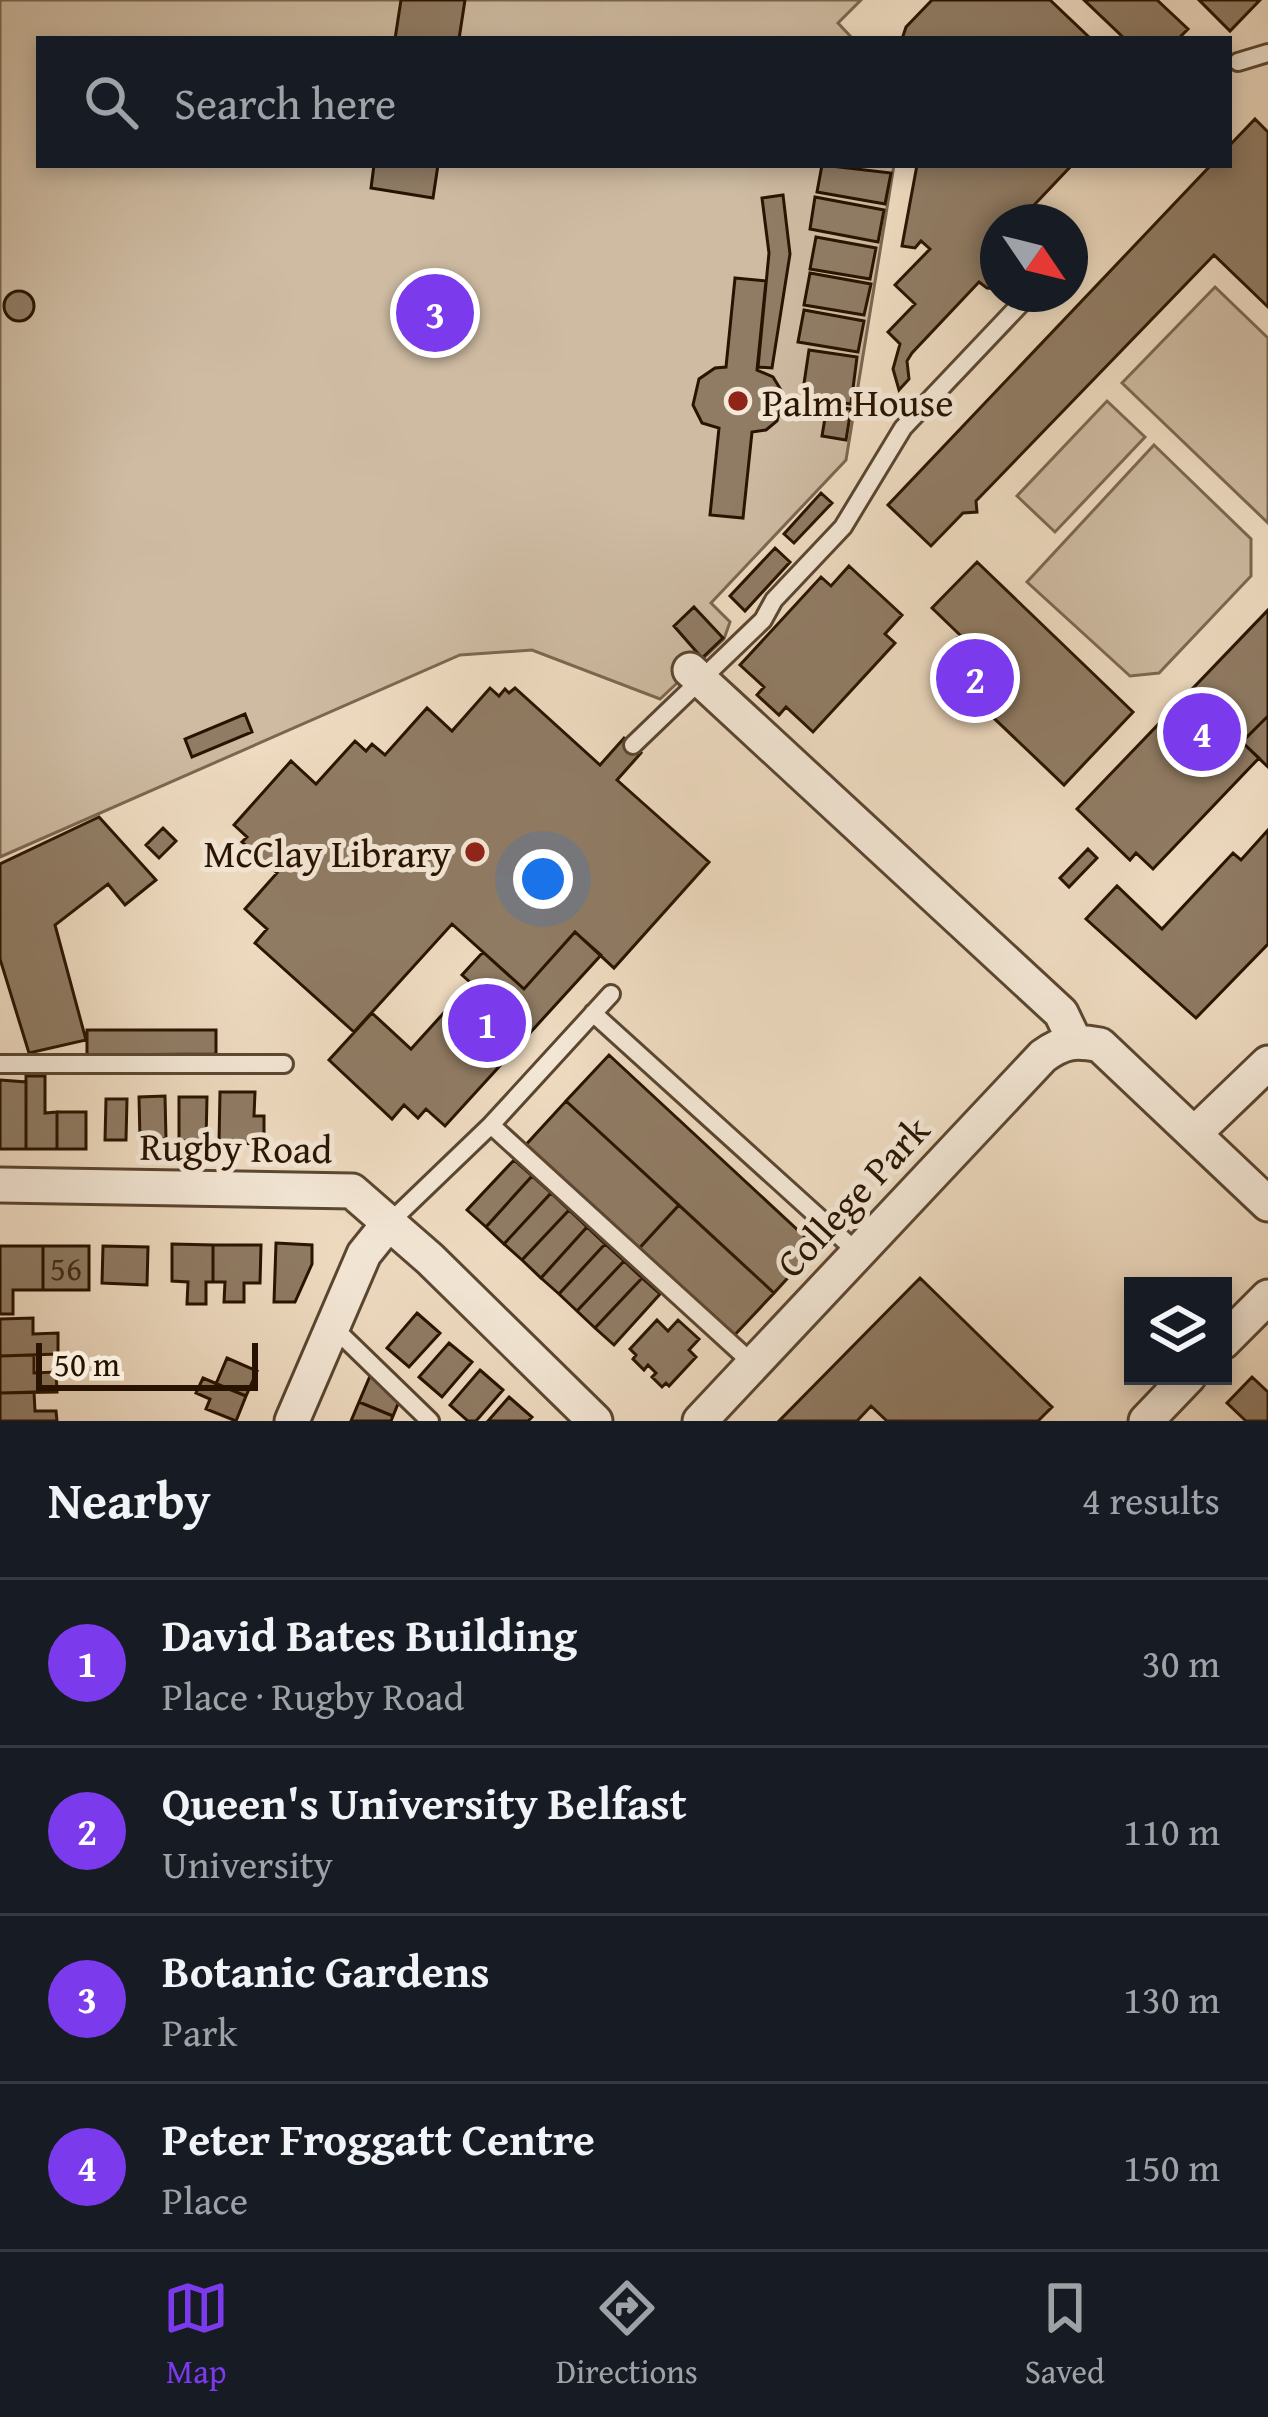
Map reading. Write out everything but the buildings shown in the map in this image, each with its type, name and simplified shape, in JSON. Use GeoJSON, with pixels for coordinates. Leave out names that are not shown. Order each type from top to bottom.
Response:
{"type":"FeatureCollection","features":[{"type":"Feature","properties":{"kind":"street"},"geometry":{"type":"LineString","coordinates":[[695,675],[1061,1013],[1074,1040],[1100,1045],[1268,1204]]}},
{"type":"Feature","properties":{"kind":"street","name":"College Park"},"geometry":{"type":"LineString","coordinates":[[700,1421],[1042,1056],[1074,1040]]}},
{"type":"Feature","properties":{"kind":"street"},"geometry":{"type":"LineString","coordinates":[[1194,1134],[1268,1063]]}},
{"type":"Feature","properties":{"kind":"street","name":"Rugby Road"},"geometry":{"type":"LineString","coordinates":[[0,1185],[352,1191],[595,1421]]}},
{"type":"Feature","properties":{"kind":"street"},"geometry":{"type":"LineString","coordinates":[[292,1421],[364,1254],[389,1223]]}},
{"type":"Feature","properties":{"kind":"street"},"geometry":{"type":"LineString","coordinates":[[1232,1333],[1268,1297]]}},
{"type":"Feature","properties":{"kind":"street"},"geometry":{"type":"LineString","coordinates":[[1146,1421],[1181,1385]]}},
{"type":"Feature","properties":{"kind":"lane"},"geometry":{"type":"LineString","coordinates":[[1238,62],[1268,53]]}},
{"type":"Feature","properties":{"kind":"lane"},"geometry":{"type":"LineString","coordinates":[[633,745],[695,675],[763,620],[774,600],[843,526],[903,428],[1013,312]]}},
{"type":"Feature","properties":{"kind":"lane"},"geometry":{"type":"LineString","coordinates":[[389,1223],[490,1125],[610,994]]}},
{"type":"Feature","properties":{"kind":"lane"},"geometry":{"type":"LineString","coordinates":[[593,1013],[857,1252]]}},
{"type":"Feature","properties":{"kind":"lane"},"geometry":{"type":"LineString","coordinates":[[0,1064],[284,1064]]}},
{"type":"Feature","properties":{"kind":"lane"},"geometry":{"type":"LineString","coordinates":[[490,1125],[752,1362]]}},
{"type":"Feature","properties":{"kind":"lane"},"geometry":{"type":"LineString","coordinates":[[332,1326],[430,1421]]}},
{"type":"Feature","properties":{"kind":"shaded area"},"geometry":{"type":"Polygon","coordinates":[[[0,0],[861,0],[838,23],[850,36],[36,36],[36,168],[894,168],[846,460],[711,603],[730,622],[724,639],[660,699],[532,650],[460,655],[0,857],[0,0]]]}},
{"type":"Feature","properties":{"kind":"shaded area"},"geometry":{"type":"Polygon","coordinates":[[[1215,287],[1268,338],[1268,523],[1122,383],[1215,287]]]}},
{"type":"Feature","properties":{"kind":"shaded area"},"geometry":{"type":"Polygon","coordinates":[[[1107,401],[1145,437],[1055,532],[1017,496],[1107,401]]]}},
{"type":"Feature","properties":{"kind":"shaded area"},"geometry":{"type":"Polygon","coordinates":[[[1154,445],[1251,539],[1251,576],[1159,673],[1130,676],[1027,582],[1154,445]]]}},
{"type":"Feature","properties":{"kind":"place","name":"Botanic Gardens"},"geometry":{"type":"Point","coordinates":[435,313]}},
{"type":"Feature","properties":{"kind":"place","name":"Palm House"},"geometry":{"type":"Point","coordinates":[738,401]}},
{"type":"Feature","properties":{"kind":"place","name":"Queen's University Belfast"},"geometry":{"type":"Point","coordinates":[975,678]}},
{"type":"Feature","properties":{"kind":"place","name":"Peter Froggatt Centre"},"geometry":{"type":"Point","coordinates":[1202,732]}},
{"type":"Feature","properties":{"kind":"place","name":"McClay Library"},"geometry":{"type":"Point","coordinates":[475,852]}},
{"type":"Feature","properties":{"kind":"place","name":"David Bates Building"},"geometry":{"type":"Point","coordinates":[487,1023]}}]}
